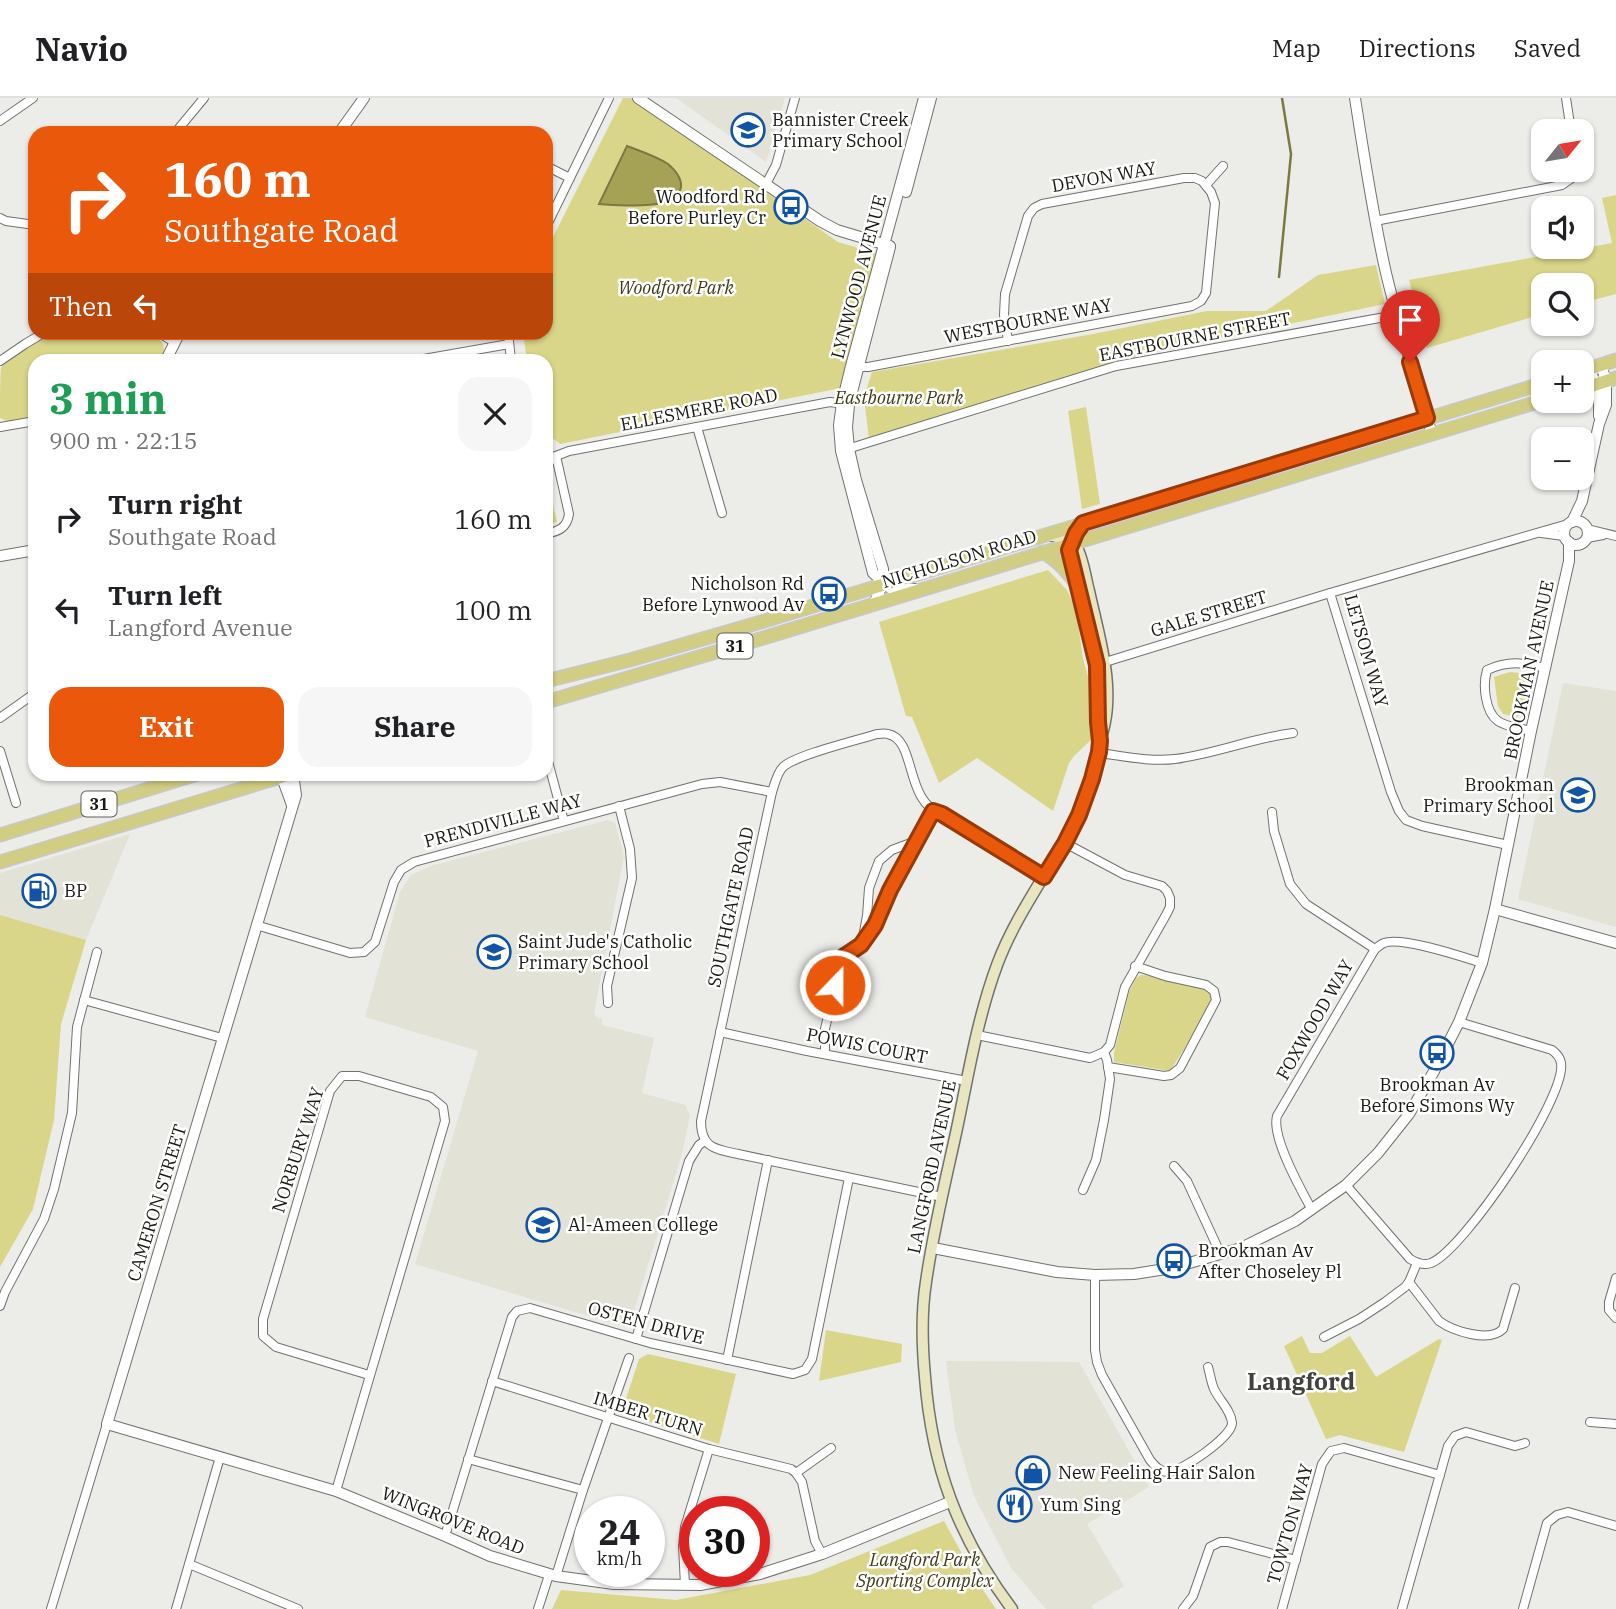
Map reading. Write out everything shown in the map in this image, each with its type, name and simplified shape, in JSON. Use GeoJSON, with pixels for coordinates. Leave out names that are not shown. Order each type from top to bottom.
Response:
{"type":"FeatureCollection","features":[{"type":"Feature","properties":{"kind":"main road"},"geometry":{"type":"LineString","coordinates":[[1594,367],[1616,360]]}},
{"type":"Feature","properties":{"kind":"main road","name":"NICHOLSON ROAD"},"geometry":{"type":"LineString","coordinates":[[553,679],[631,660],[1531,387]]}},
{"type":"Feature","properties":{"kind":"main road","name":"NICHOLSON ROAD"},"geometry":{"type":"LineString","coordinates":[[553,700],[1531,404]]}},
{"type":"Feature","properties":{"kind":"main road"},"geometry":{"type":"LineString","coordinates":[[1046,534],[1071,543],[1083,523]]}},
{"type":"Feature","properties":{"kind":"main road","name":"LANGFORD AVENUE"},"geometry":{"type":"LineString","coordinates":[[1012,1609],[969,1543],[950,1502],[941,1474],[931,1427],[923,1355],[926,1283],[942,1197],[986,999],[998,963],[1024,910],[1076,821],[1086,796],[1106,724],[1106,687],[1079,555],[1077,547],[1071,543],[1069,550],[1101,664]]}},
{"type":"Feature","properties":{"kind":"main road"},"geometry":{"type":"LineString","coordinates":[[1042,552],[1064,568],[1079,587]]}},
{"type":"Feature","properties":{"kind":"main road","name":"31"},"geometry":{"type":"LineString","coordinates":[[0,835],[174,781]]}},
{"type":"Feature","properties":{"kind":"main road","name":"31"},"geometry":{"type":"LineString","coordinates":[[0,862],[265,781]]}},
{"type":"Feature","properties":{"kind":"street"},"geometry":{"type":"LineString","coordinates":[[0,121],[33,98]]}},
{"type":"Feature","properties":{"kind":"street"},"geometry":{"type":"LineString","coordinates":[[181,126],[204,98]]}},
{"type":"Feature","properties":{"kind":"street"},"geometry":{"type":"LineString","coordinates":[[344,126],[363,98]]}},
{"type":"Feature","properties":{"kind":"street"},"geometry":{"type":"LineString","coordinates":[[553,213],[609,98]]}},
{"type":"Feature","properties":{"kind":"street"},"geometry":{"type":"LineString","coordinates":[[638,98],[820,221],[837,230],[888,245]]}},
{"type":"Feature","properties":{"kind":"street"},"geometry":{"type":"LineString","coordinates":[[766,184],[776,165],[795,98]]}},
{"type":"Feature","properties":{"kind":"street","name":"LYNWOOD AVENUE"},"geometry":{"type":"LineString","coordinates":[[888,245],[924,98]]}},
{"type":"Feature","properties":{"kind":"street","name":"LYNWOOD AVENUE"},"geometry":{"type":"LineString","coordinates":[[883,583],[873,573],[839,425],[931,98]]}},
{"type":"Feature","properties":{"kind":"street"},"geometry":{"type":"LineString","coordinates":[[1355,98],[1376,221],[1396,315],[1432,434]]}},
{"type":"Feature","properties":{"kind":"street"},"geometry":{"type":"LineString","coordinates":[[1566,98],[1569,119]]}},
{"type":"Feature","properties":{"kind":"street"},"geometry":{"type":"LineString","coordinates":[[1206,185],[1223,166]]}},
{"type":"Feature","properties":{"kind":"street"},"geometry":{"type":"LineString","coordinates":[[553,170],[570,178]]}},
{"type":"Feature","properties":{"kind":"street","name":"DEVON WAY"},"geometry":{"type":"LineString","coordinates":[[1008,341],[1004,315],[1005,294],[1028,216],[1034,208],[1042,204],[1184,178],[1195,178],[1206,185]]}},
{"type":"Feature","properties":{"kind":"street"},"geometry":{"type":"LineString","coordinates":[[1376,221],[1566,182]]}},
{"type":"Feature","properties":{"kind":"street","name":"WESTBOURNE WAY"},"geometry":{"type":"LineString","coordinates":[[854,367],[868,367],[1192,306],[1206,293],[1216,203],[1206,185]]}},
{"type":"Feature","properties":{"kind":"street"},"geometry":{"type":"LineString","coordinates":[[0,218],[28,224]]}},
{"type":"Feature","properties":{"kind":"street","name":"EASTBOURNE STREET"},"geometry":{"type":"LineString","coordinates":[[845,450],[1116,366],[1396,315]]}},
{"type":"Feature","properties":{"kind":"street"},"geometry":{"type":"LineString","coordinates":[[0,361],[32,340]]}},
{"type":"Feature","properties":{"kind":"street"},"geometry":{"type":"LineString","coordinates":[[169,354],[174,342],[171,340]]}},
{"type":"Feature","properties":{"kind":"street"},"geometry":{"type":"LineString","coordinates":[[509,340],[510,354]]}},
{"type":"Feature","properties":{"kind":"street"},"geometry":{"type":"LineString","coordinates":[[452,354],[509,344]]}},
{"type":"Feature","properties":{"kind":"street","name":"BROOKMAN AVENUE"},"geometry":{"type":"LineString","coordinates":[[933,1248],[1026,1267],[1095,1275],[1162,1270],[1221,1255],[1278,1230],[1346,1185],[1378,1153],[1409,1114],[1459,1021],[1482,963],[1581,501],[1606,405],[1600,383]]}},
{"type":"Feature","properties":{"kind":"street","name":"ELLESMERE ROAD"},"geometry":{"type":"LineString","coordinates":[[553,459],[569,451],[830,402],[846,404]]}},
{"type":"Feature","properties":{"kind":"street"},"geometry":{"type":"LineString","coordinates":[[0,428],[28,422]]}},
{"type":"Feature","properties":{"kind":"street"},"geometry":{"type":"LineString","coordinates":[[697,427],[722,513]]}},
{"type":"Feature","properties":{"kind":"street"},"geometry":{"type":"LineString","coordinates":[[553,532],[565,526],[569,514],[556,457]]}},
{"type":"Feature","properties":{"kind":"street","name":"LETSOM WAY"},"geometry":{"type":"LineString","coordinates":[[1508,845],[1422,826],[1406,820],[1399,811],[1330,593],[1538,532],[1576,532]]}},
{"type":"Feature","properties":{"kind":"street","name":"LETSOM WAY"},"geometry":{"type":"LineString","coordinates":[[1538,532],[1576,532]]}},
{"type":"Feature","properties":{"kind":"street"},"geometry":{"type":"LineString","coordinates":[[1576,532],[1613,535]]}},
{"type":"Feature","properties":{"kind":"street"},"geometry":{"type":"LineString","coordinates":[[0,556],[28,551]]}},
{"type":"Feature","properties":{"kind":"street"},"geometry":{"type":"LineString","coordinates":[[874,604],[883,583],[890,588],[923,589]]}},
{"type":"Feature","properties":{"kind":"street","name":"GALE STREET"},"geometry":{"type":"LineString","coordinates":[[1101,664],[1330,593]]}},
{"type":"Feature","properties":{"kind":"street"},"geometry":{"type":"LineString","coordinates":[[1531,731],[1501,724],[1492,718],[1484,682],[1487,670],[1503,663],[1523,663],[1546,668]]}},
{"type":"Feature","properties":{"kind":"street"},"geometry":{"type":"LineString","coordinates":[[0,718],[28,698]]}},
{"type":"Feature","properties":{"kind":"street"},"geometry":{"type":"LineString","coordinates":[[1099,747],[1146,760],[1173,759],[1204,754],[1268,736],[1293,733]]}},
{"type":"Feature","properties":{"kind":"street","name":"SOUTHGATE ROAD"},"geometry":{"type":"LineString","coordinates":[[705,1141],[701,1121],[772,792],[783,767],[877,734],[889,734],[904,747],[920,796],[933,811]]}},
{"type":"Feature","properties":{"kind":"street"},"geometry":{"type":"LineString","coordinates":[[0,751],[16,803]]}},
{"type":"Feature","properties":{"kind":"street"},"geometry":{"type":"LineString","coordinates":[[553,780],[564,821]]}},
{"type":"Feature","properties":{"kind":"street","name":"CAMERON STREET"},"geometry":{"type":"LineString","coordinates":[[51,1609],[292,805],[285,781]]}},
{"type":"Feature","properties":{"kind":"street","name":"PRENDIVILLE WAY"},"geometry":{"type":"LineString","coordinates":[[256,925],[350,953],[364,952],[375,942],[394,882],[401,870],[414,862],[702,784],[720,782],[772,792]]}},
{"type":"Feature","properties":{"kind":"street"},"geometry":{"type":"LineString","coordinates":[[608,1003],[607,986],[632,878],[630,849],[619,806]]}},
{"type":"Feature","properties":{"kind":"street"},"geometry":{"type":"LineString","coordinates":[[825,1053],[825,1029],[840,963],[843,957],[861,945],[875,925],[890,890],[933,811],[1044,877]]}},
{"type":"Feature","properties":{"kind":"street"},"geometry":{"type":"LineString","coordinates":[[1272,812],[1274,831],[1290,884],[1306,904],[1375,949]]}},
{"type":"Feature","properties":{"kind":"street"},"geometry":{"type":"LineString","coordinates":[[861,945],[869,888],[879,861],[892,850],[916,841]]}},
{"type":"Feature","properties":{"kind":"street"},"geometry":{"type":"LineString","coordinates":[[977,1035],[1090,1058],[1104,1052],[1110,1045],[1125,987],[1170,907],[1167,891],[1156,883],[1125,875],[1065,843]]}},
{"type":"Feature","properties":{"kind":"street"},"geometry":{"type":"LineString","coordinates":[[1495,909],[1616,943]]}},
{"type":"Feature","properties":{"kind":"street","name":"FOXWOOD WAY"},"geometry":{"type":"LineString","coordinates":[[1312,1210],[1280,1143],[1275,1122],[1375,949],[1385,942],[1399,942],[1482,963]]}},
{"type":"Feature","properties":{"kind":"street"},"geometry":{"type":"LineString","coordinates":[[0,1307],[5,1292],[44,1219],[54,1189],[72,1113],[77,1027],[97,952]]}},
{"type":"Feature","properties":{"kind":"street"},"geometry":{"type":"LineString","coordinates":[[1108,1067],[1171,1075],[1180,1068],[1216,1000],[1214,991],[1206,985],[1164,976],[1135,966]]}},
{"type":"Feature","properties":{"kind":"street"},"geometry":{"type":"LineString","coordinates":[[83,1000],[222,1038]]}},
{"type":"Feature","properties":{"kind":"street"},"geometry":{"type":"LineString","coordinates":[[1346,1185],[1410,1259],[1424,1265],[1438,1259],[1450,1248],[1492,1199],[1514,1168],[1555,1091],[1561,1063],[1552,1050],[1459,1021]]}},
{"type":"Feature","properties":{"kind":"street","name":"POWIS COURT"},"geometry":{"type":"LineString","coordinates":[[720,1032],[967,1080]]}},
{"type":"Feature","properties":{"kind":"street"},"geometry":{"type":"LineString","coordinates":[[1083,1190],[1096,1160],[1110,1079],[1104,1052]]}},
{"type":"Feature","properties":{"kind":"street","name":"NORBURY WAY"},"geometry":{"type":"LineString","coordinates":[[336,1491],[445,1121],[443,1107],[431,1097],[359,1076],[342,1076],[330,1091],[263,1319],[264,1336],[276,1347],[369,1375]]}},
{"type":"Feature","properties":{"kind":"street"},"geometry":{"type":"LineString","coordinates":[[636,1339],[690,1161],[699,1145],[705,1141],[717,1149],[942,1197]]}},
{"type":"Feature","properties":{"kind":"street"},"geometry":{"type":"LineString","coordinates":[[727,1360],[768,1160]]}},
{"type":"Feature","properties":{"kind":"street"},"geometry":{"type":"LineString","coordinates":[[1174,1166],[1187,1181],[1221,1255]]}},
{"type":"Feature","properties":{"kind":"street","name":"OSTEN DRIVE"},"geometry":{"type":"LineString","coordinates":[[445,1536],[492,1381],[517,1311],[530,1308],[636,1339],[793,1374],[805,1370],[813,1359],[849,1178]]}},
{"type":"Feature","properties":{"kind":"street"},"geometry":{"type":"LineString","coordinates":[[1324,1337],[1377,1308],[1409,1282],[1417,1263]]}},
{"type":"Feature","properties":{"kind":"street"},"geometry":{"type":"LineString","coordinates":[[1095,1275],[1097,1362],[1150,1460],[1157,1468],[1169,1472],[1181,1468],[1220,1441],[1230,1430],[1232,1423],[1229,1413],[1214,1388],[1208,1367]]}},
{"type":"Feature","properties":{"kind":"street"},"geometry":{"type":"LineString","coordinates":[[1616,1278],[1609,1310],[1616,1318]]}},
{"type":"Feature","properties":{"kind":"street"},"geometry":{"type":"LineString","coordinates":[[1409,1282],[1439,1321],[1461,1332],[1488,1335],[1499,1333],[1503,1329],[1515,1288]]}},
{"type":"Feature","properties":{"kind":"street"},"geometry":{"type":"LineString","coordinates":[[538,1609],[610,1418],[629,1358]]}},
{"type":"Feature","properties":{"kind":"street","name":"IMBER TURN"},"geometry":{"type":"LineString","coordinates":[[492,1381],[709,1449],[796,1472]]}},
{"type":"Feature","properties":{"kind":"street"},"geometry":{"type":"LineString","coordinates":[[1590,1422],[1616,1424]]}},
{"type":"Feature","properties":{"kind":"street","name":"WINGROVE ROAD"},"geometry":{"type":"LineString","coordinates":[[107,1424],[336,1491],[489,1556],[552,1576],[614,1584],[679,1585]]}},
{"type":"Feature","properties":{"kind":"street"},"geometry":{"type":"LineString","coordinates":[[1402,1609],[1448,1446],[1455,1436],[1466,1432],[1515,1446],[1525,1443]]}},
{"type":"Feature","properties":{"kind":"street"},"geometry":{"type":"LineString","coordinates":[[822,1554],[815,1541],[802,1482],[796,1472],[831,1448]]}},
{"type":"Feature","properties":{"kind":"street","name":"TOWTON WAY"},"geometry":{"type":"LineString","coordinates":[[1282,1609],[1322,1464],[1331,1451],[1344,1448],[1440,1475]]}},
{"type":"Feature","properties":{"kind":"street"},"geometry":{"type":"LineString","coordinates":[[695,1496],[709,1449]]}},
{"type":"Feature","properties":{"kind":"street"},"geometry":{"type":"LineString","coordinates":[[176,1609],[220,1457]]}},
{"type":"Feature","properties":{"kind":"street"},"geometry":{"type":"LineString","coordinates":[[468,1458],[583,1490]]}},
{"type":"Feature","properties":{"kind":"street","name":"WINGROVE ROAD"},"geometry":{"type":"LineString","coordinates":[[770,1571],[822,1554],[950,1502]]}},
{"type":"Feature","properties":{"kind":"street"},"geometry":{"type":"LineString","coordinates":[[1522,1609],[1547,1523],[1557,1515],[1568,1512],[1616,1526]]}},
{"type":"Feature","properties":{"kind":"street"},"geometry":{"type":"LineString","coordinates":[[1183,1609],[1194,1596],[1210,1547],[1220,1542],[1296,1560]]}},
{"type":"Feature","properties":{"kind":"street"},"geometry":{"type":"LineString","coordinates":[[189,1564],[298,1609]]}},
{"type":"Feature","properties":{"kind":"shaded area","name":"Bannister Creek Primary School"},"geometry":{"type":"Polygon","coordinates":[[[676,98],[785,98],[766,162],[676,98]]]}},
{"type":"Feature","properties":{"kind":"shaded area"},"geometry":{"type":"Polygon","coordinates":[[[627,146],[671,166],[680,180],[681,187],[677,195],[658,204],[599,204],[627,146]]]}},
{"type":"Feature","properties":{"kind":"shaded area","name":"Brookman Primary School"},"geometry":{"type":"Polygon","coordinates":[[[1563,683],[1616,691],[1616,927],[1518,899],[1563,683]]]}},
{"type":"Feature","properties":{"kind":"shaded area"},"geometry":{"type":"Polygon","coordinates":[[[608,820],[615,823],[624,856],[594,1013],[597,1018],[602,1019],[602,1025],[654,1038],[642,1093],[685,1105],[690,1115],[682,1154],[630,1324],[625,1327],[415,1264],[478,1051],[365,1017],[400,892],[411,875],[434,865],[608,820]]]}},
{"type":"Feature","properties":{"kind":"shaded area"},"geometry":{"type":"Polygon","coordinates":[[[130,834],[86,940],[0,915],[0,873],[130,834]]]}},
{"type":"Feature","properties":{"kind":"shaded area"},"geometry":{"type":"Polygon","coordinates":[[[946,1361],[1079,1362],[1149,1487],[1087,1524],[1124,1586],[1091,1606],[1094,1609],[1046,1609],[1011,1568],[974,1496],[955,1430],[946,1361]]]}},
{"type":"Feature","properties":{"kind":"green space","name":"Woodford Park"},"geometry":{"type":"Polygon","coordinates":[[[623,98],[631,98],[838,242],[879,254],[841,388],[560,444],[553,438],[553,354],[526,354],[524,340],[553,340],[553,237],[623,98]]]}},
{"type":"Feature","properties":{"kind":"green space"},"geometry":{"type":"Polygon","coordinates":[[[1616,195],[1616,294],[1594,300],[1594,273],[1531,273],[1531,318],[1427,348],[1409,280],[1531,258],[1594,259],[1594,246],[1612,243],[1602,198],[1616,195]]]}},
{"type":"Feature","properties":{"kind":"green space","name":"Eastbourne Park"},"geometry":{"type":"Polygon","coordinates":[[[1376,265],[1385,304],[1159,351],[1083,371],[869,440],[864,397],[872,372],[1093,334],[1207,311],[1266,311],[1318,275],[1376,265]]]}},
{"type":"Feature","properties":{"kind":"green space"},"geometry":{"type":"Polygon","coordinates":[[[42,340],[160,340],[164,350],[163,354],[28,354],[28,418],[9,422],[0,418],[1,368],[18,353],[42,340]]]}},
{"type":"Feature","properties":{"kind":"green space"},"geometry":{"type":"Polygon","coordinates":[[[1086,407],[1100,504],[1082,509],[1068,411],[1086,407]]]}},
{"type":"Feature","properties":{"kind":"green space"},"geometry":{"type":"Polygon","coordinates":[[[553,505],[557,522],[553,523],[553,505]]]}},
{"type":"Feature","properties":{"kind":"green space"},"geometry":{"type":"Polygon","coordinates":[[[1048,570],[1067,590],[1076,609],[1083,659],[1092,690],[1091,740],[1069,763],[1053,811],[977,758],[939,783],[912,717],[906,716],[879,622],[1048,570]]]}},
{"type":"Feature","properties":{"kind":"green space"},"geometry":{"type":"Polygon","coordinates":[[[1510,672],[1528,674],[1532,681],[1526,710],[1517,717],[1503,714],[1498,706],[1494,677],[1510,672]]]}},
{"type":"Feature","properties":{"kind":"green space"},"geometry":{"type":"Polygon","coordinates":[[[0,915],[86,940],[61,1024],[54,1120],[33,1209],[0,1267],[0,915]]]}},
{"type":"Feature","properties":{"kind":"green space"},"geometry":{"type":"Polygon","coordinates":[[[1141,975],[1208,989],[1214,997],[1170,1071],[1114,1062],[1129,992],[1136,978],[1141,975]]]}},
{"type":"Feature","properties":{"kind":"green space"},"geometry":{"type":"Polygon","coordinates":[[[826,1330],[902,1344],[901,1362],[819,1381],[826,1330]]]}},
{"type":"Feature","properties":{"kind":"green space"},"geometry":{"type":"Polygon","coordinates":[[[1302,1336],[1310,1353],[1322,1353],[1350,1336],[1376,1377],[1439,1339],[1442,1340],[1404,1452],[1340,1435],[1326,1439],[1284,1346],[1302,1336]]]}},
{"type":"Feature","properties":{"kind":"green space"},"geometry":{"type":"Polygon","coordinates":[[[648,1354],[736,1374],[719,1444],[628,1415],[624,1405],[639,1359],[648,1354]]]}},
{"type":"Feature","properties":{"kind":"green space","name":"Langford Park Sporting Complex"},"geometry":{"type":"Polygon","coordinates":[[[944,1521],[977,1581],[996,1609],[552,1609],[561,1590],[676,1600],[746,1587],[770,1587],[770,1582],[810,1575],[944,1521]]]}},
{"type":"Feature","properties":{"kind":"waterway"},"geometry":{"type":"LineString","coordinates":[[1279,277],[1291,154],[1282,98]]}},
{"type":"Feature","properties":{"kind":"place","name":"Bannister Creek Primary School"},"geometry":{"type":"Point","coordinates":[748,130]}},
{"type":"Feature","properties":{"kind":"place","name":"Woodford Rd Before Purley Cr"},"geometry":{"type":"Point","coordinates":[791,207]}},
{"type":"Feature","properties":{"kind":"place","name":"Nicholson Rd Before Lynwood Av"},"geometry":{"type":"Point","coordinates":[829,594]}},
{"type":"Feature","properties":{"kind":"place","name":"Brookman Primary School"},"geometry":{"type":"Point","coordinates":[1578,795]}},
{"type":"Feature","properties":{"kind":"place","name":"BP"},"geometry":{"type":"Point","coordinates":[39,891]}},
{"type":"Feature","properties":{"kind":"place","name":"Saint Jude's Catholic Primary School"},"geometry":{"type":"Point","coordinates":[494,952]}},
{"type":"Feature","properties":{"kind":"place","name":"Brookman Av Before Simons Wy"},"geometry":{"type":"Point","coordinates":[1437,1053]}},
{"type":"Feature","properties":{"kind":"place","name":"Al-Ameen College"},"geometry":{"type":"Point","coordinates":[543,1225]}},
{"type":"Feature","properties":{"kind":"place","name":"Brookman Av After Choseley Pl"},"geometry":{"type":"Point","coordinates":[1174,1261]}},
{"type":"Feature","properties":{"kind":"place","name":"New Feeling Hair Salon"},"geometry":{"type":"Point","coordinates":[1033,1473]}},
{"type":"Feature","properties":{"kind":"place","name":"Yum Sing"},"geometry":{"type":"Point","coordinates":[1015,1505]}},
{"type":"Feature","properties":{"kind":"district","name":"Langford"},"geometry":{"type":"Point","coordinates":[1301,1382]}},
{"type":"Feature","properties":{"kind":"route"},"geometry":{"type":"LineString","coordinates":[[835,985],[843,957],[861,945],[875,925],[890,890],[933,811],[1044,877],[1065,843],[1092,779],[1100,741],[1097,665],[1069,550],[1083,523],[1427,418],[1410,362]]}}]}
